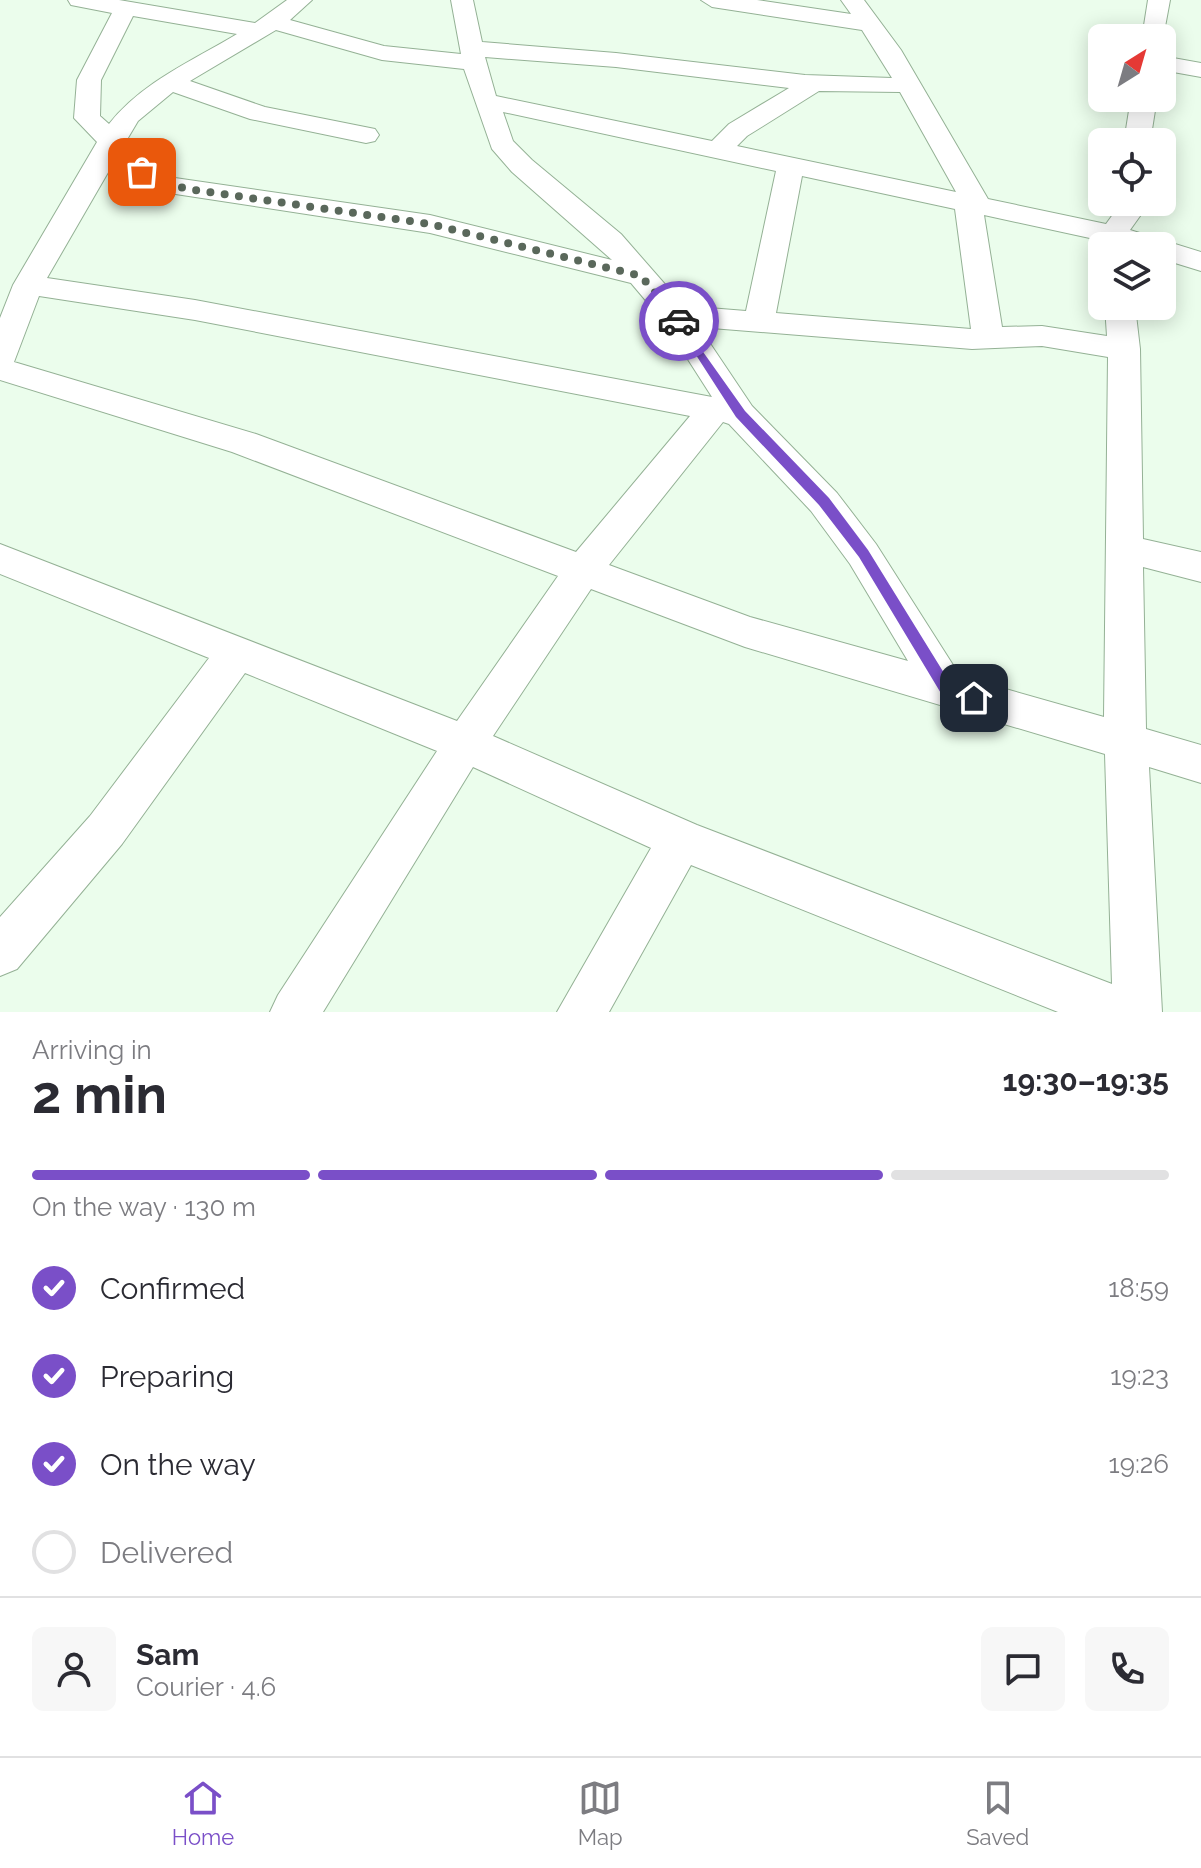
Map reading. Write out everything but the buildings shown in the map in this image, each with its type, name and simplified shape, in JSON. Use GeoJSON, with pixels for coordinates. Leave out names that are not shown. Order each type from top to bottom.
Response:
{"type":"FeatureCollection","features":[{"type":"Feature","properties":{"kind":"street"},"geometry":{"type":"LineString","coordinates":[[79,0],[266,27],[382,53],[598,58],[812,85],[871,88],[909,84]]}},
{"type":"Feature","properties":{"kind":"street"},"geometry":{"type":"LineString","coordinates":[[0,358],[28,285],[106,148],[134,112],[171,83],[266,27],[301,0]]}},
{"type":"Feature","properties":{"kind":"street"},"geometry":{"type":"LineString","coordinates":[[462,0],[485,101],[501,143],[522,166],[611,240],[675,315],[727,412],[824,502],[863,554],[947,691]]}},
{"type":"Feature","properties":{"kind":"street"},"geometry":{"type":"LineString","coordinates":[[712,0],[869,24]]}},
{"type":"Feature","properties":{"kind":"street"},"geometry":{"type":"LineString","coordinates":[[852,0],[909,84],[973,205],[988,339]]}},
{"type":"Feature","properties":{"kind":"street"},"geometry":{"type":"LineString","coordinates":[[1156,24],[1159,0]]}},
{"type":"Feature","properties":{"kind":"street"},"geometry":{"type":"LineString","coordinates":[[126,8],[89,80],[87,118],[106,148],[169,185],[430,224],[641,276]]}},
{"type":"Feature","properties":{"kind":"street"},"geometry":{"type":"LineString","coordinates":[[1176,66],[1201,70]]}},
{"type":"Feature","properties":{"kind":"street"},"geometry":{"type":"LineString","coordinates":[[171,83],[259,114],[366,135]]}},
{"type":"Feature","properties":{"kind":"street"},"geometry":{"type":"LineString","coordinates":[[718,150],[738,130],[812,85]]}},
{"type":"Feature","properties":{"kind":"street"},"geometry":{"type":"LineString","coordinates":[[485,101],[973,205],[1088,234]]}},
{"type":"Feature","properties":{"kind":"street"},"geometry":{"type":"LineString","coordinates":[[759,323],[790,168]]}},
{"type":"Feature","properties":{"kind":"street"},"geometry":{"type":"LineString","coordinates":[[1176,254],[1201,262]]}},
{"type":"Feature","properties":{"kind":"street"},"geometry":{"type":"LineString","coordinates":[[28,285],[195,310],[727,412]]}},
{"type":"Feature","properties":{"kind":"street"},"geometry":{"type":"LineString","coordinates":[[675,315],[988,339],[1033,336],[1124,349]]}},
{"type":"Feature","properties":{"kind":"street"},"geometry":{"type":"LineString","coordinates":[[1121,320],[1124,349],[1122,548],[1125,740],[1130,789],[1137,1012]]}},
{"type":"Feature","properties":{"kind":"street"},"geometry":{"type":"LineString","coordinates":[[0,369],[244,443],[420,506],[582,572],[745,631],[1201,764]]}},
{"type":"Feature","properties":{"kind":"street"},"geometry":{"type":"LineString","coordinates":[[295,1012],[465,743],[582,572],[727,412]]}},
{"type":"Feature","properties":{"kind":"street"},"geometry":{"type":"LineString","coordinates":[[1122,548],[1201,567]]}},
{"type":"Feature","properties":{"kind":"street"},"geometry":{"type":"LineString","coordinates":[[0,558],[465,743],[681,840],[1120,1012]]}},
{"type":"Feature","properties":{"kind":"street"},"geometry":{"type":"LineString","coordinates":[[0,952],[106,830],[238,651]]}},
{"type":"Feature","properties":{"kind":"street"},"geometry":{"type":"LineString","coordinates":[[582,1012],[681,840]]}},
{"type":"Feature","properties":{"kind":"way so far"},"geometry":{"type":"LineString","coordinates":[[142,172],[169,185],[195,190],[430,224],[641,276],[679,321]]}},
{"type":"Feature","properties":{"kind":"route"},"geometry":{"type":"LineString","coordinates":[[679,321],[740,414],[824,502],[863,554],[947,691],[974,698]]}}]}
